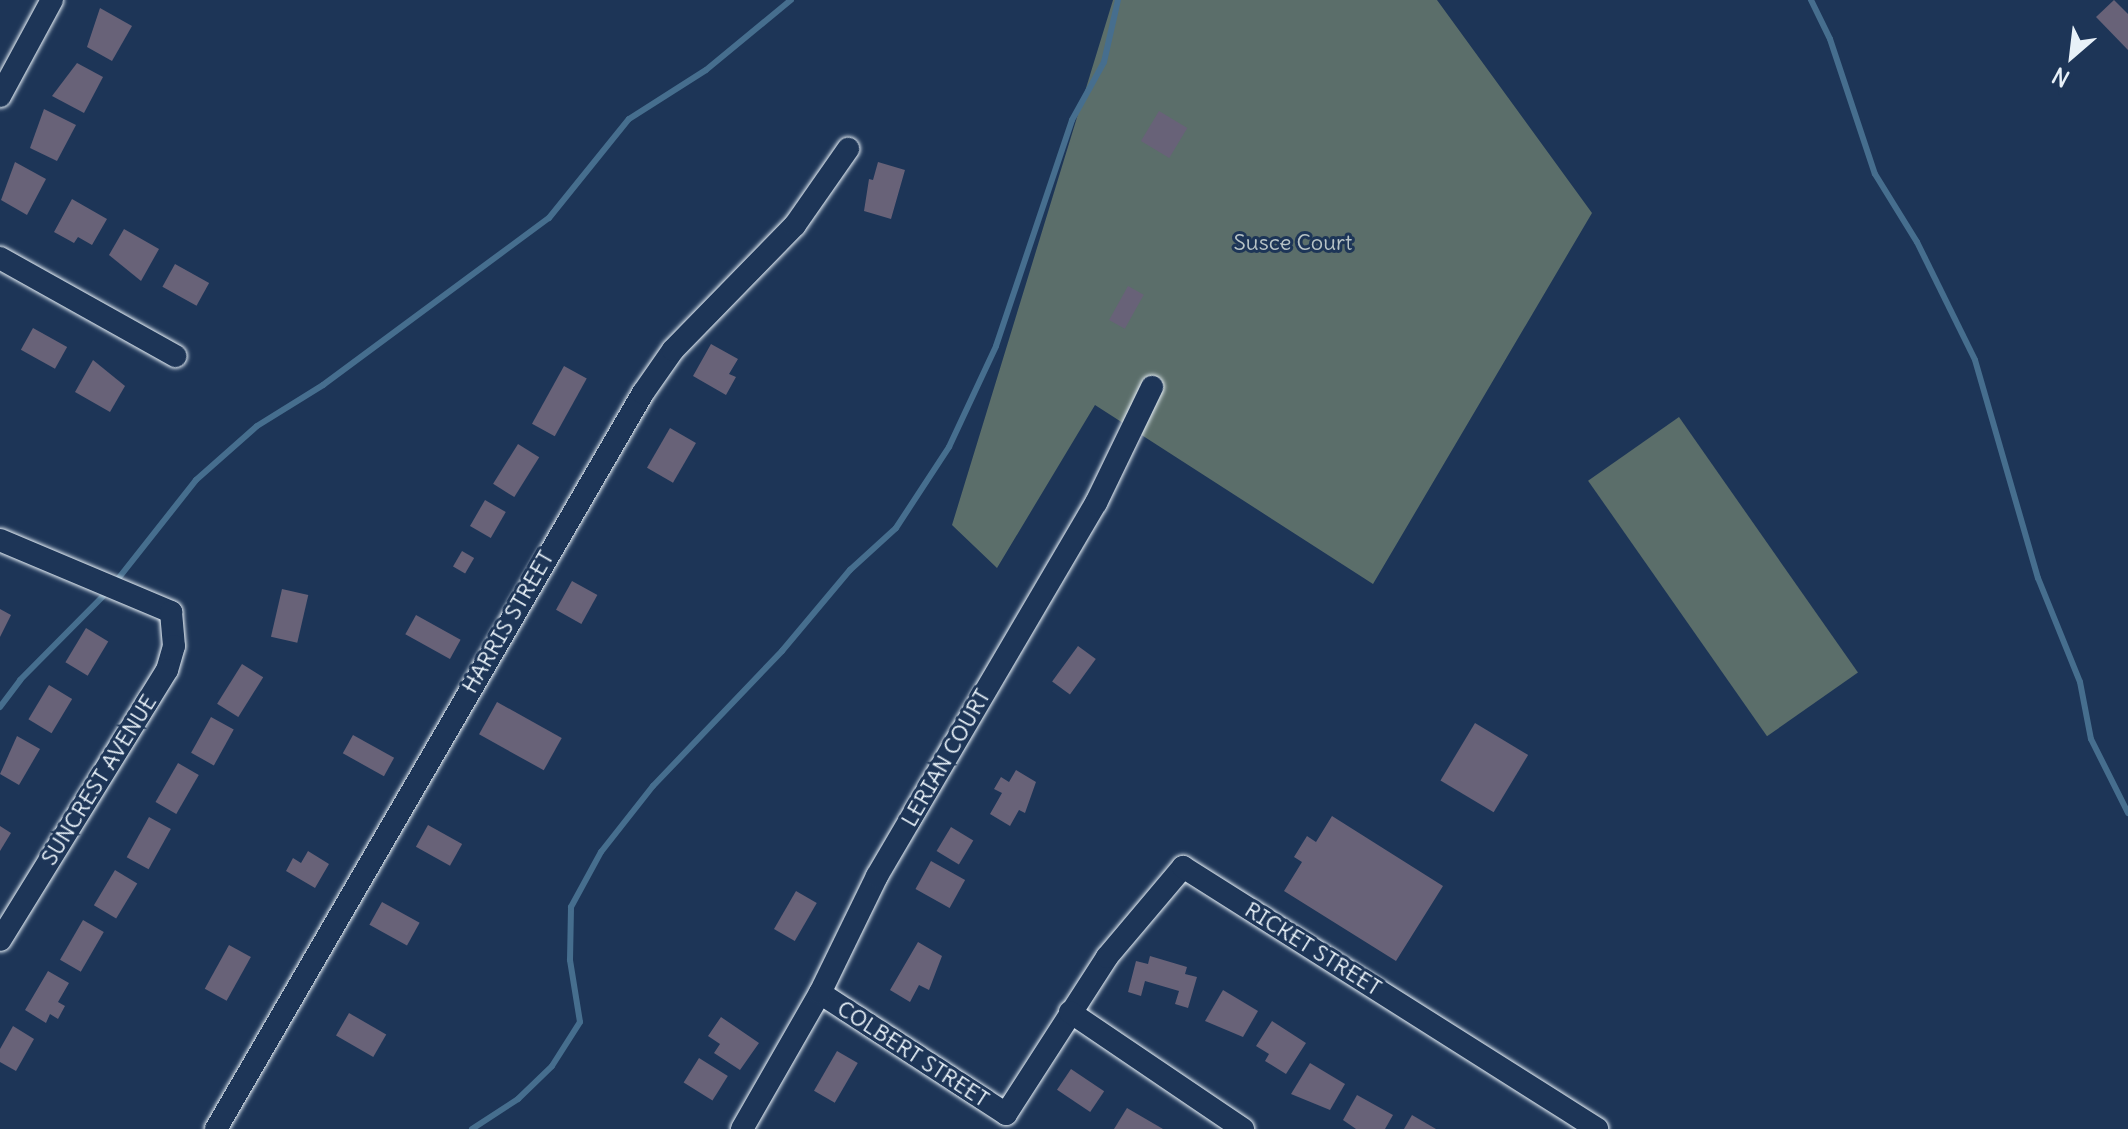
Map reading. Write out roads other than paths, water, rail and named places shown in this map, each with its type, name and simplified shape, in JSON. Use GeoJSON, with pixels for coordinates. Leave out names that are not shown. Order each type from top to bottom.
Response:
{"type":"FeatureCollection","features":[{"type":"Feature","properties":{"kind":"street"},"geometry":{"type":"LineString","coordinates":[[0,96],[52,0]]}},
{"type":"Feature","properties":{"kind":"street","name":"HARRIS STREET"},"geometry":{"type":"LineString","coordinates":[[216,1129],[643,393],[673,350],[795,225],[848,149]]}},
{"type":"Feature","properties":{"kind":"street"},"geometry":{"type":"LineString","coordinates":[[0,258],[175,356]]}},
{"type":"Feature","properties":{"kind":"street","name":"LERIAN COURT"},"geometry":{"type":"LineString","coordinates":[[742,1129],[820,993],[877,876],[1096,503],[1152,387]]}},
{"type":"Feature","properties":{"kind":"street","name":"SUNCREST AVENUE"},"geometry":{"type":"LineString","coordinates":[[0,540],[171,612],[174,646],[167,670],[0,940]]}},
{"type":"Feature","properties":{"kind":"street","name":"RICKET STREET"},"geometry":{"type":"LineString","coordinates":[[1070,1012],[1131,926],[1183,867],[1597,1129]]}},
{"type":"Feature","properties":{"kind":"street","name":"COLBERT STREET"},"geometry":{"type":"LineString","coordinates":[[820,993],[1006,1114],[1070,1012]]}},
{"type":"Feature","properties":{"kind":"street"},"geometry":{"type":"LineString","coordinates":[[1070,1012],[1243,1129]]}},
{"type":"Feature","properties":{"kind":"waterway"},"geometry":{"type":"LineString","coordinates":[[0,707],[20,680],[110,589],[196,480],[257,426],[323,385],[549,218],[629,119],[706,70],[791,0]]}},
{"type":"Feature","properties":{"kind":"waterway"},"geometry":{"type":"LineString","coordinates":[[472,1129],[518,1099],[552,1066],[580,1022],[570,960],[571,907],[601,852],[653,786],[782,651],[850,570],[896,528],[949,447],[996,346],[1072,120],[1104,62],[1118,0]]}},
{"type":"Feature","properties":{"kind":"waterway"},"geometry":{"type":"LineString","coordinates":[[1811,0],[1830,39],[1875,174],[1917,242],[1975,360],[2038,578],[2080,682],[2091,739],[2128,813]]}},
{"type":"Feature","properties":{"kind":"park label","name":"Susce Court"},"geometry":{"type":"Point","coordinates":[1293,243]}}]}
